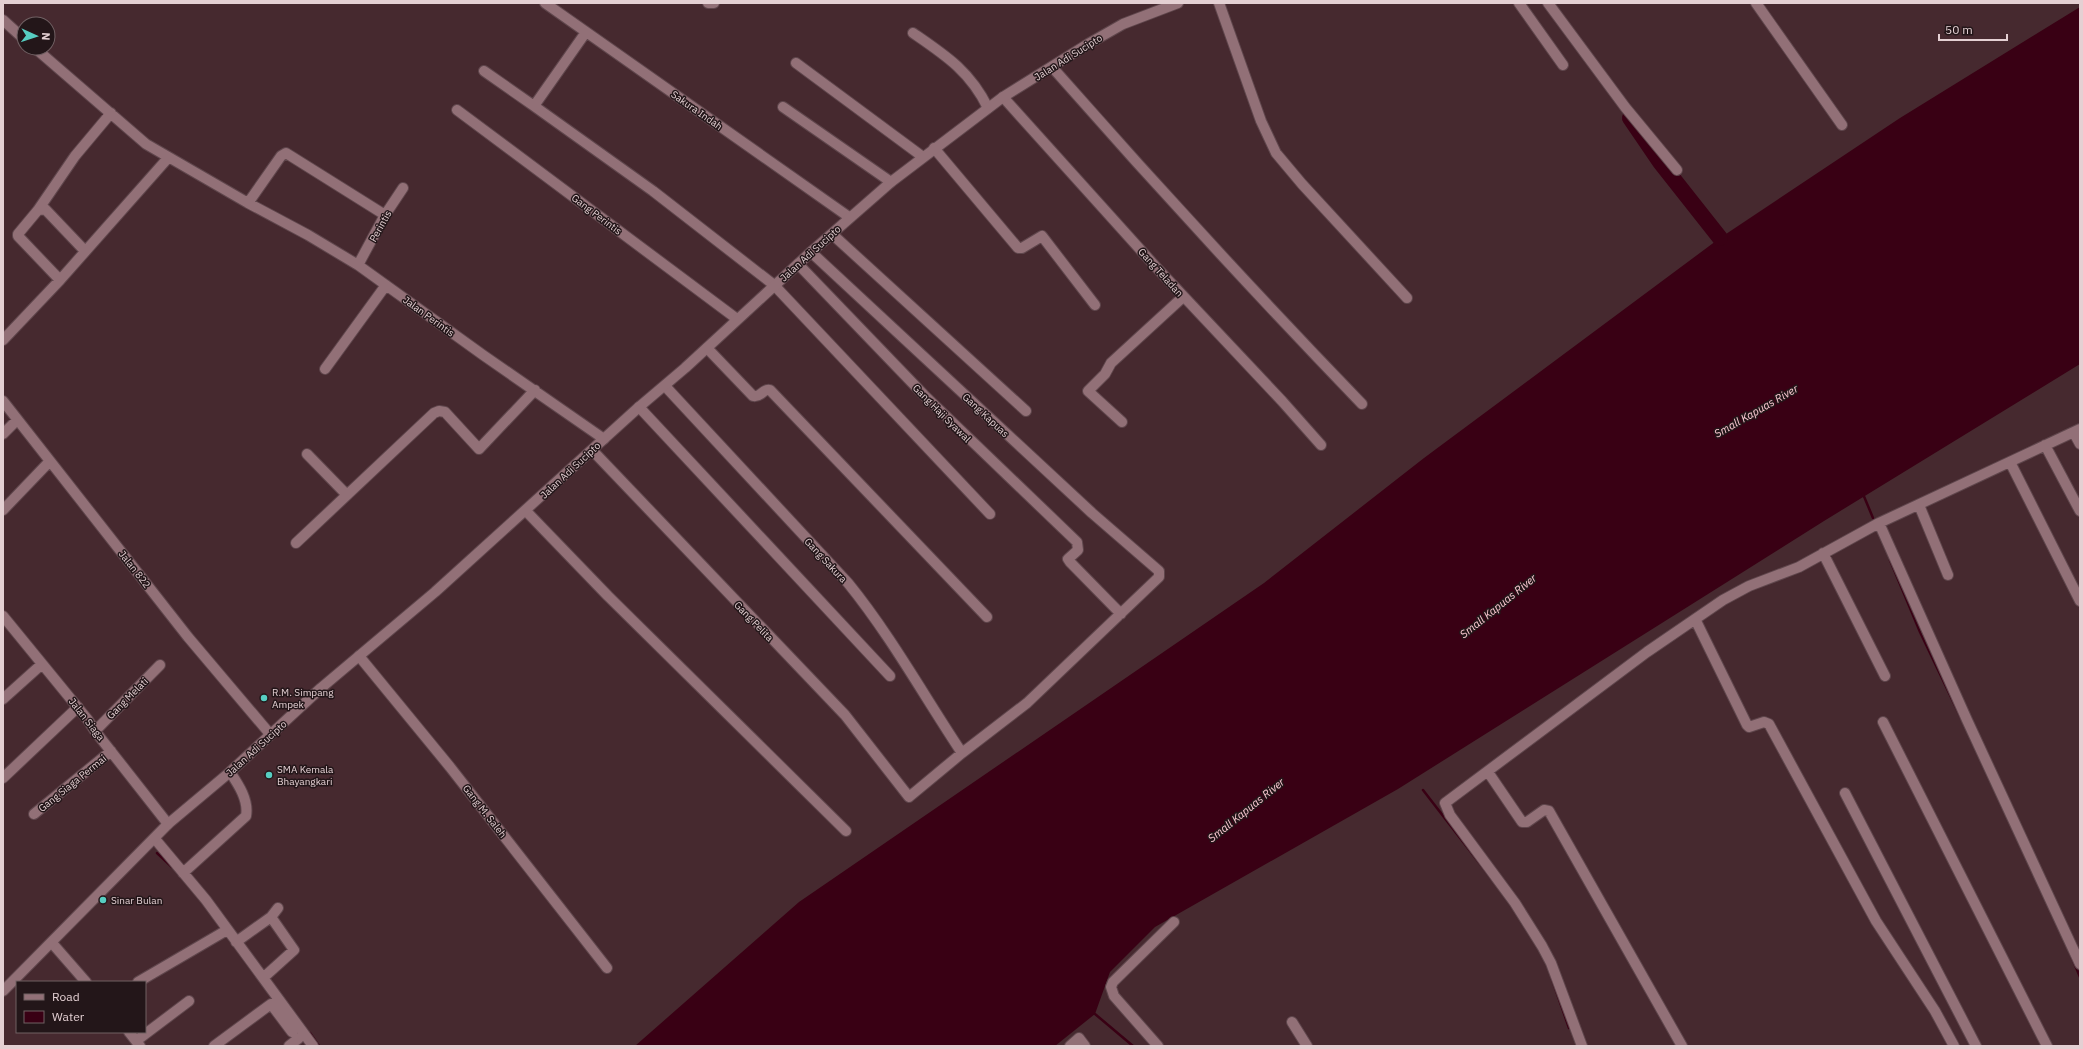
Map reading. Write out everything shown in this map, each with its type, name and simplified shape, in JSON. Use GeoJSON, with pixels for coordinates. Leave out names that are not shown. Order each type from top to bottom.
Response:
{"type":"FeatureCollection","features":[{"type":"Feature","properties":{"kind":"street","name":"Sakura Indah"},"geometry":{"type":"LineString","coordinates":[[545,3],[850,218]]}},
{"type":"Feature","properties":{"kind":"street"},"geometry":{"type":"LineString","coordinates":[[708,3],[714,3]]}},
{"type":"Feature","properties":{"kind":"street","name":"Jalan Adi Sucipto"},"geometry":{"type":"LineString","coordinates":[[3,991],[155,839],[168,824],[230,772],[270,734],[526,511],[639,407],[707,348],[774,285],[891,182],[1003,97],[1123,24],[1178,3]]}},
{"type":"Feature","properties":{"kind":"street"},"geometry":{"type":"LineString","coordinates":[[1219,3],[1261,122],[1276,153],[1306,189],[1407,298]]}},
{"type":"Feature","properties":{"kind":"street"},"geometry":{"type":"LineString","coordinates":[[1519,3],[1563,66]]}},
{"type":"Feature","properties":{"kind":"street"},"geometry":{"type":"LineString","coordinates":[[1548,3],[1625,107],[1677,170]]}},
{"type":"Feature","properties":{"kind":"street"},"geometry":{"type":"LineString","coordinates":[[1756,3],[1842,126]]}},
{"type":"Feature","properties":{"kind":"street"},"geometry":{"type":"LineString","coordinates":[[3,20],[16,32]]}},
{"type":"Feature","properties":{"kind":"street"},"geometry":{"type":"LineString","coordinates":[[534,106],[586,32]]}},
{"type":"Feature","properties":{"kind":"street"},"geometry":{"type":"LineString","coordinates":[[913,33],[952,60],[965,72],[980,92],[988,108]]}},
{"type":"Feature","properties":{"kind":"street","name":"Jalan Perintis"},"geometry":{"type":"LineString","coordinates":[[44,56],[146,144],[248,203],[303,231],[358,265],[604,439]]}},
{"type":"Feature","properties":{"kind":"street"},"geometry":{"type":"LineString","coordinates":[[796,63],[923,157]]}},
{"type":"Feature","properties":{"kind":"street"},"geometry":{"type":"LineString","coordinates":[[1052,67],[1271,310],[1362,404]]}},
{"type":"Feature","properties":{"kind":"street"},"geometry":{"type":"LineString","coordinates":[[484,71],[653,191],[774,285],[990,514]]}},
{"type":"Feature","properties":{"kind":"street","name":"Gang Teladan"},"geometry":{"type":"LineString","coordinates":[[1003,97],[1183,297],[1282,401],[1321,446]]}},
{"type":"Feature","properties":{"kind":"street"},"geometry":{"type":"LineString","coordinates":[[783,107],[891,182]]}},
{"type":"Feature","properties":{"kind":"street","name":"Gang Perintis"},"geometry":{"type":"LineString","coordinates":[[457,110],[737,319]]}},
{"type":"Feature","properties":{"kind":"street"},"geometry":{"type":"LineString","coordinates":[[60,280],[18,236],[38,210],[75,156],[111,113]]}},
{"type":"Feature","properties":{"kind":"street"},"geometry":{"type":"LineString","coordinates":[[934,148],[1018,248],[1022,248],[1042,236],[1095,305]]}},
{"type":"Feature","properties":{"kind":"street"},"geometry":{"type":"LineString","coordinates":[[248,203],[281,156],[286,153],[385,215]]}},
{"type":"Feature","properties":{"kind":"street"},"geometry":{"type":"LineString","coordinates":[[3,340],[60,280],[168,158]]}},
{"type":"Feature","properties":{"kind":"street","name":"Perintis"},"geometry":{"type":"LineString","coordinates":[[358,265],[385,215],[403,188]]}},
{"type":"Feature","properties":{"kind":"street"},"geometry":{"type":"LineString","coordinates":[[38,210],[45,209],[85,251]]}},
{"type":"Feature","properties":{"kind":"street"},"geometry":{"type":"LineString","coordinates":[[832,234],[1026,411]]}},
{"type":"Feature","properties":{"kind":"street","name":"Gang Kapuas"},"geometry":{"type":"LineString","coordinates":[[811,252],[1092,513],[1159,571],[1159,577],[1121,614]]}},
{"type":"Feature","properties":{"kind":"street","name":"Gang Haji Syawal"},"geometry":{"type":"LineString","coordinates":[[798,264],[924,395],[1077,542],[1078,550],[1069,557],[1070,562],[1121,614]]}},
{"type":"Feature","properties":{"kind":"street"},"geometry":{"type":"LineString","coordinates":[[325,369],[386,285]]}},
{"type":"Feature","properties":{"kind":"street"},"geometry":{"type":"LineString","coordinates":[[1122,422],[1088,391],[1105,374],[1111,363],[1183,297]]}},
{"type":"Feature","properties":{"kind":"street"},"geometry":{"type":"LineString","coordinates":[[707,348],[754,396],[756,397],[765,390],[770,390],[987,617]]}},
{"type":"Feature","properties":{"kind":"street","name":"Gang Sakura"},"geometry":{"type":"LineString","coordinates":[[665,386],[848,583],[889,638],[962,753]]}},
{"type":"Feature","properties":{"kind":"street"},"geometry":{"type":"LineString","coordinates":[[296,543],[434,413],[439,411],[445,412],[479,449],[535,390]]}},
{"type":"Feature","properties":{"kind":"street","name":"Jalan 822"},"geometry":{"type":"LineString","coordinates":[[3,401],[188,637],[270,734]]}},
{"type":"Feature","properties":{"kind":"street"},"geometry":{"type":"LineString","coordinates":[[639,407],[890,676]]}},
{"type":"Feature","properties":{"kind":"street"},"geometry":{"type":"LineString","coordinates":[[3,434],[17,420]]}},
{"type":"Feature","properties":{"kind":"street"},"geometry":{"type":"LineString","coordinates":[[1582,1046],[1551,963],[1542,946],[1515,903],[1445,807],[1448,801],[1647,652],[1694,619],[1738,592],[1799,567],[1879,523],[2077,431],[2080,444]]}},
{"type":"Feature","properties":{"kind":"street"},"geometry":{"type":"LineString","coordinates":[[2045,445],[2080,511]]}},
{"type":"Feature","properties":{"kind":"street","name":"Gang Pelita"},"geometry":{"type":"LineString","coordinates":[[592,450],[845,715],[909,797],[962,753]]}},
{"type":"Feature","properties":{"kind":"street"},"geometry":{"type":"LineString","coordinates":[[307,454],[347,495]]}},
{"type":"Feature","properties":{"kind":"street"},"geometry":{"type":"LineString","coordinates":[[3,510],[50,461]]}},
{"type":"Feature","properties":{"kind":"street"},"geometry":{"type":"LineString","coordinates":[[2010,462],[2080,601]]}},
{"type":"Feature","properties":{"kind":"street"},"geometry":{"type":"LineString","coordinates":[[1919,504],[1948,575]]}},
{"type":"Feature","properties":{"kind":"street"},"geometry":{"type":"LineString","coordinates":[[526,511],[608,596],[846,831]]}},
{"type":"Feature","properties":{"kind":"street"},"geometry":{"type":"LineString","coordinates":[[1879,523],[1967,720],[2080,964]]}},
{"type":"Feature","properties":{"kind":"street"},"geometry":{"type":"LineString","coordinates":[[1823,553],[1885,676]]}},
{"type":"Feature","properties":{"kind":"street"},"geometry":{"type":"LineString","coordinates":[[962,753],[1027,703],[1121,614]]}},
{"type":"Feature","properties":{"kind":"street","name":"Jalan Siaga"},"geometry":{"type":"LineString","coordinates":[[3,616],[78,707],[168,824]]}},
{"type":"Feature","properties":{"kind":"street"},"geometry":{"type":"LineString","coordinates":[[1694,619],[1749,727],[1764,722],[1769,724],[1876,921],[1935,1011],[1954,1046]]}},
{"type":"Feature","properties":{"kind":"street","name":"Gang M. Saleh"},"geometry":{"type":"LineString","coordinates":[[359,656],[450,767],[607,968]]}},
{"type":"Feature","properties":{"kind":"street"},"geometry":{"type":"LineString","coordinates":[[3,699],[42,664]]}},
{"type":"Feature","properties":{"kind":"street","name":"Gang Melati"},"geometry":{"type":"LineString","coordinates":[[95,731],[160,665]]}},
{"type":"Feature","properties":{"kind":"street"},"geometry":{"type":"LineString","coordinates":[[3,778],[78,707]]}},
{"type":"Feature","properties":{"kind":"street"},"geometry":{"type":"LineString","coordinates":[[1883,722],[2047,1046]]}},
{"type":"Feature","properties":{"kind":"street","name":"Gang Siaga Permai"},"geometry":{"type":"LineString","coordinates":[[34,814],[111,751]]}},
{"type":"Feature","properties":{"kind":"street"},"geometry":{"type":"LineString","coordinates":[[183,873],[246,816],[244,797],[230,772]]}},
{"type":"Feature","properties":{"kind":"street"},"geometry":{"type":"LineString","coordinates":[[1488,772],[1522,822],[1527,822],[1544,810],[1549,811],[1682,1046]]}},
{"type":"Feature","properties":{"kind":"street"},"geometry":{"type":"LineString","coordinates":[[1845,793],[1976,1046]]}},
{"type":"Feature","properties":{"kind":"street"},"geometry":{"type":"LineString","coordinates":[[155,839],[227,930],[313,1046]]}},
{"type":"Feature","properties":{"kind":"street"},"geometry":{"type":"LineString","coordinates":[[236,942],[271,917],[278,908]]}},
{"type":"Feature","properties":{"kind":"street"},"geometry":{"type":"LineString","coordinates":[[263,978],[294,950],[271,917]]}},
{"type":"Feature","properties":{"kind":"street"},"geometry":{"type":"LineString","coordinates":[[1158,1046],[1114,996],[1111,987],[1113,982],[1174,922]]}},
{"type":"Feature","properties":{"kind":"street"},"geometry":{"type":"LineString","coordinates":[[140,981],[227,930]]}},
{"type":"Feature","properties":{"kind":"street"},"geometry":{"type":"LineString","coordinates":[[52,943],[85,981]]}},
{"type":"Feature","properties":{"kind":"street"},"geometry":{"type":"LineString","coordinates":[[129,1033],[138,1043],[189,1001]]}},
{"type":"Feature","properties":{"kind":"street"},"geometry":{"type":"LineString","coordinates":[[214,1046],[271,1004],[296,1035],[289,1046]]}},
{"type":"Feature","properties":{"kind":"street"},"geometry":{"type":"LineString","coordinates":[[1292,1022],[1307,1046]]}},
{"type":"Feature","properties":{"kind":"street"},"geometry":{"type":"LineString","coordinates":[[1070,1046],[1079,1038],[1085,1046]]}},
{"type":"Feature","properties":{"kind":"water","name":"Small Kapuas River"},"geometry":{"type":"Polygon","coordinates":[[[2080,7],[2080,364],[1824,521],[1398,789],[1155,927],[1110,972],[1095,1014],[1055,1046],[635,1046],[799,902],[1264,583],[1424,458],[1720,238],[1900,118],[2080,7]]]}},
{"type":"Feature","properties":{"kind":"waterway"},"geometry":{"type":"LineString","coordinates":[[1630,118],[1660,162],[1720,238]]}},
{"type":"Feature","properties":{"kind":"waterway"},"geometry":{"type":"LineString","coordinates":[[1863,494],[1873,518]]}},
{"type":"Feature","properties":{"kind":"waterway"},"geometry":{"type":"LineString","coordinates":[[1890,560],[1920,632],[1961,718]]}},
{"type":"Feature","properties":{"kind":"waterway"},"geometry":{"type":"LineString","coordinates":[[1423,790],[1491,878]]}},
{"type":"Feature","properties":{"kind":"waterway"},"geometry":{"type":"LineString","coordinates":[[157,853],[172,867]]}},
{"type":"Feature","properties":{"kind":"waterway"},"geometry":{"type":"LineString","coordinates":[[2070,953],[2080,977]]}},
{"type":"Feature","properties":{"kind":"waterway"},"geometry":{"type":"LineString","coordinates":[[1552,979],[1569,1028]]}},
{"type":"Feature","properties":{"kind":"waterway"},"geometry":{"type":"LineString","coordinates":[[1095,1014],[1133,1046]]}},
{"type":"Feature","properties":{"kind":"waterway"},"geometry":{"type":"LineString","coordinates":[[310,1033],[319,1046]]}},
{"type":"Feature","properties":{"kind":"place","name":"R.M. Simpang Ampek"},"geometry":{"type":"Point","coordinates":[264,698]}},
{"type":"Feature","properties":{"kind":"place","name":"SMA Kemala Bhayangkari"},"geometry":{"type":"Point","coordinates":[269,775]}},
{"type":"Feature","properties":{"kind":"place","name":"Sinar Bulan"},"geometry":{"type":"Point","coordinates":[103,900]}}]}
